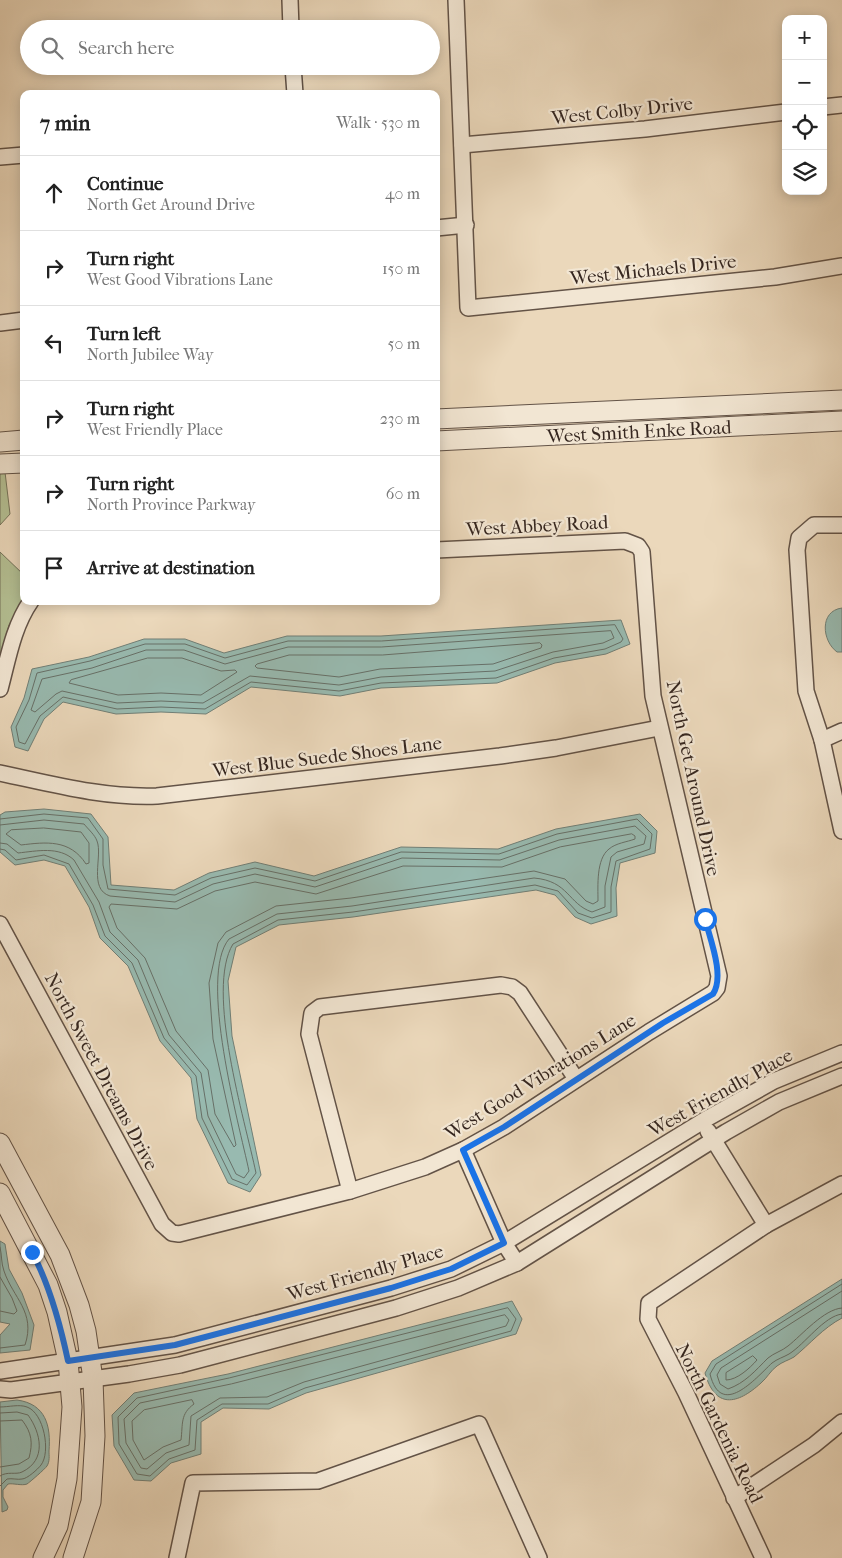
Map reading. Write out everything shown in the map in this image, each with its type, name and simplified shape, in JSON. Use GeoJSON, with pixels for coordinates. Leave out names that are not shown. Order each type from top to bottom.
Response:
{"type":"FeatureCollection","features":[{"type":"Feature","properties":{"kind":"street"},"geometry":{"type":"LineString","coordinates":[[290,0],[291,20]]}},
{"type":"Feature","properties":{"kind":"street"},"geometry":{"type":"LineString","coordinates":[[440,228],[466,225],[456,0]]}},
{"type":"Feature","properties":{"kind":"street"},"geometry":{"type":"LineString","coordinates":[[293,75],[294,90]]}},
{"type":"Feature","properties":{"kind":"street"},"geometry":{"type":"LineString","coordinates":[[827,107],[842,105]]}},
{"type":"Feature","properties":{"kind":"street","name":"West Colby Drive"},"geometry":{"type":"LineString","coordinates":[[462,145],[645,129],[782,112]]}},
{"type":"Feature","properties":{"kind":"street"},"geometry":{"type":"LineString","coordinates":[[0,157],[20,154]]}},
{"type":"Feature","properties":{"kind":"street","name":"West Michaels Drive"},"geometry":{"type":"LineString","coordinates":[[466,225],[468,308],[775,277],[842,266]]}},
{"type":"Feature","properties":{"kind":"street"},"geometry":{"type":"LineString","coordinates":[[0,324],[20,321]]}},
{"type":"Feature","properties":{"kind":"street","name":"West Smith Enke Road"},"geometry":{"type":"LineString","coordinates":[[440,419],[842,400]]}},
{"type":"Feature","properties":{"kind":"street","name":"West Smith Enke Road"},"geometry":{"type":"LineString","coordinates":[[440,441],[842,421]]}},
{"type":"Feature","properties":{"kind":"street"},"geometry":{"type":"LineString","coordinates":[[0,442],[20,440]]}},
{"type":"Feature","properties":{"kind":"street"},"geometry":{"type":"LineString","coordinates":[[0,464],[20,463]]}},
{"type":"Feature","properties":{"kind":"street"},"geometry":{"type":"LineString","coordinates":[[842,525],[814,525],[799,538],[798,550],[806,691],[822,740],[842,831]]}},
{"type":"Feature","properties":{"kind":"street","name":"West Abbey Road"},"geometry":{"type":"LineString","coordinates":[[440,550],[625,541],[638,546]]}},
{"type":"Feature","properties":{"kind":"street","name":"North Get Around Drive"},"geometry":{"type":"LineString","coordinates":[[638,546],[645,559],[650,666],[659,728],[719,976],[717,988]]}},
{"type":"Feature","properties":{"kind":"street"},"geometry":{"type":"LineString","coordinates":[[0,689],[14,634],[21,615],[28,605]]}},
{"type":"Feature","properties":{"kind":"street","name":"West Blue Suede Shoes Lane"},"geometry":{"type":"LineString","coordinates":[[0,773],[101,795],[128,797],[157,796],[510,755],[659,728]]}},
{"type":"Feature","properties":{"kind":"street"},"geometry":{"type":"LineString","coordinates":[[822,740],[842,732]]}},
{"type":"Feature","properties":{"kind":"street","name":"North Sweet Dreams Drive"},"geometry":{"type":"LineString","coordinates":[[0,924],[162,1224],[172,1233]]}},
{"type":"Feature","properties":{"kind":"street"},"geometry":{"type":"LineString","coordinates":[[350,1191],[309,1034],[312,1013],[320,1006],[501,985],[512,987],[520,994],[576,1079]]}},
{"type":"Feature","properties":{"kind":"street","name":"West Good Vibrations Lane"},"geometry":{"type":"LineString","coordinates":[[172,1233],[186,1234],[350,1191],[425,1167],[463,1150],[504,1127],[678,1014],[707,998],[717,988]]}},
{"type":"Feature","properties":{"kind":"street","name":"West Friendly Place"},"geometry":{"type":"LineString","coordinates":[[0,1372],[175,1345],[391,1288],[451,1269],[504,1243],[702,1121],[774,1081],[842,1054]]}},
{"type":"Feature","properties":{"kind":"street","name":"West Friendly Place"},"geometry":{"type":"LineString","coordinates":[[0,1389],[93,1379],[180,1365],[396,1308],[458,1288],[517,1263],[713,1140],[779,1102],[842,1076]]}},
{"type":"Feature","properties":{"kind":"street"},"geometry":{"type":"LineString","coordinates":[[702,1121],[766,1225],[842,1184]]}},
{"type":"Feature","properties":{"kind":"street"},"geometry":{"type":"LineString","coordinates":[[0,1143],[60,1255],[79,1304],[90,1358],[93,1379],[95,1436],[91,1502],[73,1558]]}},
{"type":"Feature","properties":{"kind":"street"},"geometry":{"type":"LineString","coordinates":[[463,1150],[504,1243],[517,1263]]}},
{"type":"Feature","properties":{"kind":"street"},"geometry":{"type":"LineString","coordinates":[[0,1193],[48,1285],[59,1320],[68,1361],[72,1406],[67,1479],[58,1526],[43,1558]]}},
{"type":"Feature","properties":{"kind":"street","name":"North Gardenia Road"},"geometry":{"type":"LineString","coordinates":[[763,1558],[686,1393],[648,1319],[648,1303],[766,1225]]}},
{"type":"Feature","properties":{"kind":"street"},"geometry":{"type":"LineString","coordinates":[[734,1498],[814,1445],[842,1422]]}},
{"type":"Feature","properties":{"kind":"street"},"geometry":{"type":"LineString","coordinates":[[177,1558],[193,1483],[318,1481],[479,1424],[539,1558]]}},
{"type":"Feature","properties":{"kind":"green space"},"geometry":{"type":"Polygon","coordinates":[[[0,472],[5,472],[10,514],[0,525],[0,472]]]}},
{"type":"Feature","properties":{"kind":"green space"},"geometry":{"type":"Polygon","coordinates":[[[0,552],[20,571],[20,605],[22,605],[9,625],[0,660],[0,552]]]}},
{"type":"Feature","properties":{"kind":"water"},"geometry":{"type":"Polygon","coordinates":[[[842,608],[842,652],[837,652],[828,641],[825,627],[829,615],[835,610],[842,608]]]}},
{"type":"Feature","properties":{"kind":"water"},"geometry":{"type":"Polygon","coordinates":[[[621,620],[630,644],[606,654],[555,663],[497,683],[381,688],[340,696],[251,687],[206,714],[161,712],[116,714],[63,702],[44,719],[28,751],[15,747],[11,727],[24,698],[32,669],[89,657],[144,639],[185,639],[224,653],[287,636],[381,636],[621,620]]]}},
{"type":"Feature","properties":{"kind":"water"},"geometry":{"type":"Polygon","coordinates":[[[44,809],[91,814],[108,837],[111,885],[174,890],[209,873],[255,862],[314,876],[401,847],[498,849],[556,829],[640,814],[657,831],[655,853],[620,863],[616,888],[617,916],[591,924],[575,917],[555,895],[536,890],[353,917],[279,925],[236,947],[228,981],[232,1036],[261,1175],[250,1192],[228,1183],[197,1119],[191,1078],[160,1041],[128,966],[100,938],[89,907],[65,866],[44,860],[15,865],[0,852],[0,815],[5,812],[44,809]]]}},
{"type":"Feature","properties":{"kind":"water"},"geometry":{"type":"Polygon","coordinates":[[[0,1241],[5,1244],[9,1269],[22,1293],[34,1325],[30,1350],[0,1353],[0,1335],[10,1324],[0,1322],[0,1241]]]}},
{"type":"Feature","properties":{"kind":"water"},"geometry":{"type":"Polygon","coordinates":[[[842,1279],[842,1318],[823,1331],[794,1357],[781,1363],[761,1383],[744,1396],[728,1400],[721,1398],[715,1393],[709,1385],[705,1373],[712,1361],[842,1279]]]}},
{"type":"Feature","properties":{"kind":"water"},"geometry":{"type":"Polygon","coordinates":[[[512,1301],[522,1319],[516,1334],[306,1393],[269,1409],[223,1408],[201,1422],[201,1454],[171,1463],[151,1481],[134,1480],[114,1446],[112,1415],[134,1393],[228,1374],[512,1301]]]}},
{"type":"Feature","properties":{"kind":"water"},"geometry":{"type":"Polygon","coordinates":[[[17,1400],[35,1406],[45,1418],[49,1433],[49,1460],[46,1468],[27,1484],[8,1484],[3,1490],[3,1497],[8,1507],[7,1510],[2,1512],[0,1402],[17,1400]]]}},
{"type":"Feature","properties":{"kind":"route"},"geometry":{"type":"LineString","coordinates":[[32,1252],[48,1285],[57,1312],[68,1361],[126,1354],[175,1345],[391,1288],[451,1269],[504,1243],[463,1150],[504,1127],[663,1023],[713,994],[719,982],[719,976],[705,919]]}}]}
